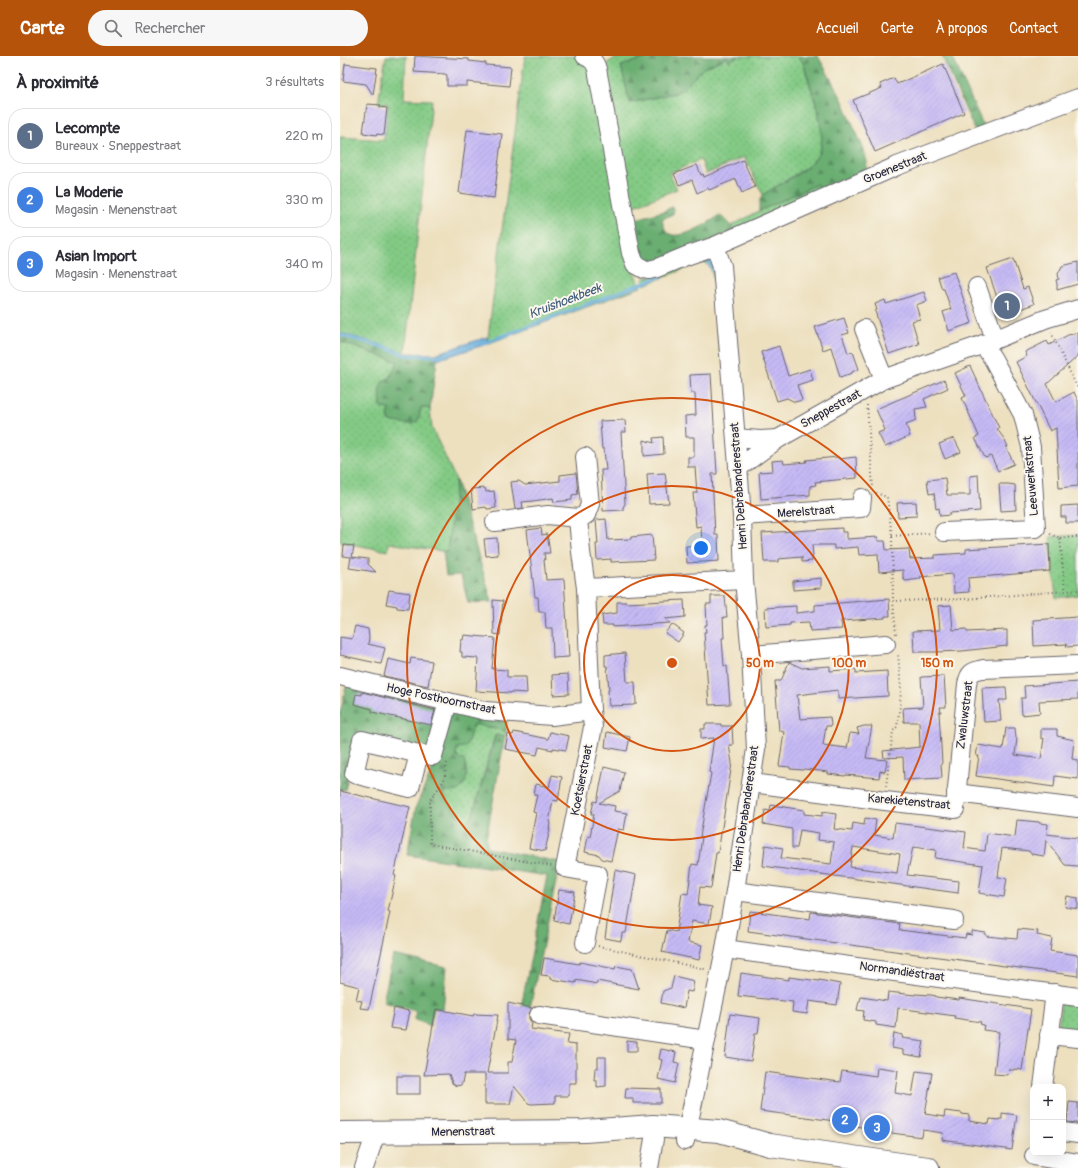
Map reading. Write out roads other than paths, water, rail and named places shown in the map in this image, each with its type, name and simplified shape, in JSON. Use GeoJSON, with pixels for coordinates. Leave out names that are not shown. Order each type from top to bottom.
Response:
{"type":"FeatureCollection","features":[{"type":"Feature","properties":{"kind":"main road","name":"Menenstraat"},"geometry":{"type":"LineString","coordinates":[[340,1133],[585,1131],[653,1126],[687,1135]]}},
{"type":"Feature","properties":{"kind":"main road","name":"Menenstraat"},"geometry":{"type":"LineString","coordinates":[[585,1131],[654,1139],[719,1132],[770,1145],[928,1168]]}},
{"type":"Feature","properties":{"kind":"street","name":"Groenestraat"},"geometry":{"type":"LineString","coordinates":[[585,56],[595,63],[597,69],[631,253],[635,264],[644,269],[657,268],[715,246],[897,166],[1078,98]]}},
{"type":"Feature","properties":{"kind":"street","name":"Henri Debrabanderestraat"},"geometry":{"type":"LineString","coordinates":[[687,1135],[725,949],[752,783],[756,749],[751,655],[744,580],[742,516],[722,266],[715,246]]}},
{"type":"Feature","properties":{"kind":"street"},"geometry":{"type":"LineString","coordinates":[[977,286],[989,342]]}},
{"type":"Feature","properties":{"kind":"street","name":"Sneppestraat"},"geometry":{"type":"LineString","coordinates":[[738,468],[778,439],[884,379],[1078,309]]}},
{"type":"Feature","properties":{"kind":"street"},"geometry":{"type":"LineString","coordinates":[[864,329],[884,379]]}},
{"type":"Feature","properties":{"kind":"street","name":"Leeuwerikstraat"},"geometry":{"type":"LineString","coordinates":[[944,532],[1036,528],[1031,447],[1023,415],[993,359],[989,342]]}},
{"type":"Feature","properties":{"kind":"street","name":"Sneppestraat"},"geometry":{"type":"LineString","coordinates":[[736,438],[760,440],[778,439]]}},
{"type":"Feature","properties":{"kind":"street"},"geometry":{"type":"LineString","coordinates":[[495,522],[548,515],[578,518],[586,515],[590,504],[585,457]]}},
{"type":"Feature","properties":{"kind":"street","name":"Merelstraat"},"geometry":{"type":"LineString","coordinates":[[742,516],[860,508],[862,498]]}},
{"type":"Feature","properties":{"kind":"street","name":"Koetsierstraat"},"geometry":{"type":"LineString","coordinates":[[578,518],[586,588],[593,727],[565,868],[598,874],[585,942]]}},
{"type":"Feature","properties":{"kind":"street"},"geometry":{"type":"LineString","coordinates":[[586,588],[744,580]]}},
{"type":"Feature","properties":{"kind":"street"},"geometry":{"type":"LineString","coordinates":[[751,655],[893,643]]}},
{"type":"Feature","properties":{"kind":"street","name":"Zwaluwstraat"},"geometry":{"type":"LineString","coordinates":[[956,793],[967,684],[968,677],[971,672],[983,669],[1078,665]]}},
{"type":"Feature","properties":{"kind":"street","name":"Hoge Posthoornstraat"},"geometry":{"type":"LineString","coordinates":[[340,676],[486,711],[552,716],[591,711]]}},
{"type":"Feature","properties":{"kind":"street"},"geometry":{"type":"LineString","coordinates":[[418,754],[433,756],[448,702]]}},
{"type":"Feature","properties":{"kind":"street","name":"Karekietenstraat"},"geometry":{"type":"LineString","coordinates":[[752,783],[955,809],[956,793],[1078,808]]}},
{"type":"Feature","properties":{"kind":"street"},"geometry":{"type":"LineString","coordinates":[[735,891],[954,920]]}},
{"type":"Feature","properties":{"kind":"street","name":"Normandiëstraat"},"geometry":{"type":"LineString","coordinates":[[725,949],[1078,997]]}},
{"type":"Feature","properties":{"kind":"street"},"geometry":{"type":"LineString","coordinates":[[1043,1084],[1055,993]]}},
{"type":"Feature","properties":{"kind":"street"},"geometry":{"type":"LineString","coordinates":[[539,1015],[706,1040]]}},
{"type":"Feature","properties":{"kind":"street"},"geometry":{"type":"LineString","coordinates":[[1049,1035],[1078,1038]]}},
{"type":"Feature","properties":{"kind":"street"},"geometry":{"type":"LineString","coordinates":[[1066,1132],[1078,1134]]}},
{"type":"Feature","properties":{"kind":"street"},"geometry":{"type":"LineString","coordinates":[[364,1168],[376,1133]]}},
{"type":"Feature","properties":{"kind":"street"},"geometry":{"type":"LineString","coordinates":[[649,1168],[654,1139]]}},
{"type":"Feature","properties":{"kind":"street"},"geometry":{"type":"LineString","coordinates":[[1033,1159],[1054,1156],[1078,1163]]}},
{"type":"Feature","properties":{"kind":"water"},"geometry":{"type":"Polygon","coordinates":[[[487,337],[487,344],[437,360],[435,354],[487,337]]]}},
{"type":"Feature","properties":{"kind":"waterway","name":"Kruishoekbeek"},"geometry":{"type":"LineString","coordinates":[[699,260],[706,260],[709,262],[714,271]]}},
{"type":"Feature","properties":{"kind":"waterway","name":"Kruishoekbeek"},"geometry":{"type":"LineString","coordinates":[[482,344],[662,276]]}},
{"type":"Feature","properties":{"kind":"waterway","name":"Kruishoekbeek"},"geometry":{"type":"LineString","coordinates":[[340,335],[381,346],[406,355],[440,356]]}},
{"type":"Feature","properties":{"kind":"place","name":"Lecompte"},"geometry":{"type":"Point","coordinates":[1007,306]}},
{"type":"Feature","properties":{"kind":"place","name":"La Moderie"},"geometry":{"type":"Point","coordinates":[845,1120]}},
{"type":"Feature","properties":{"kind":"place","name":"Asian Import"},"geometry":{"type":"Point","coordinates":[877,1128]}}]}
